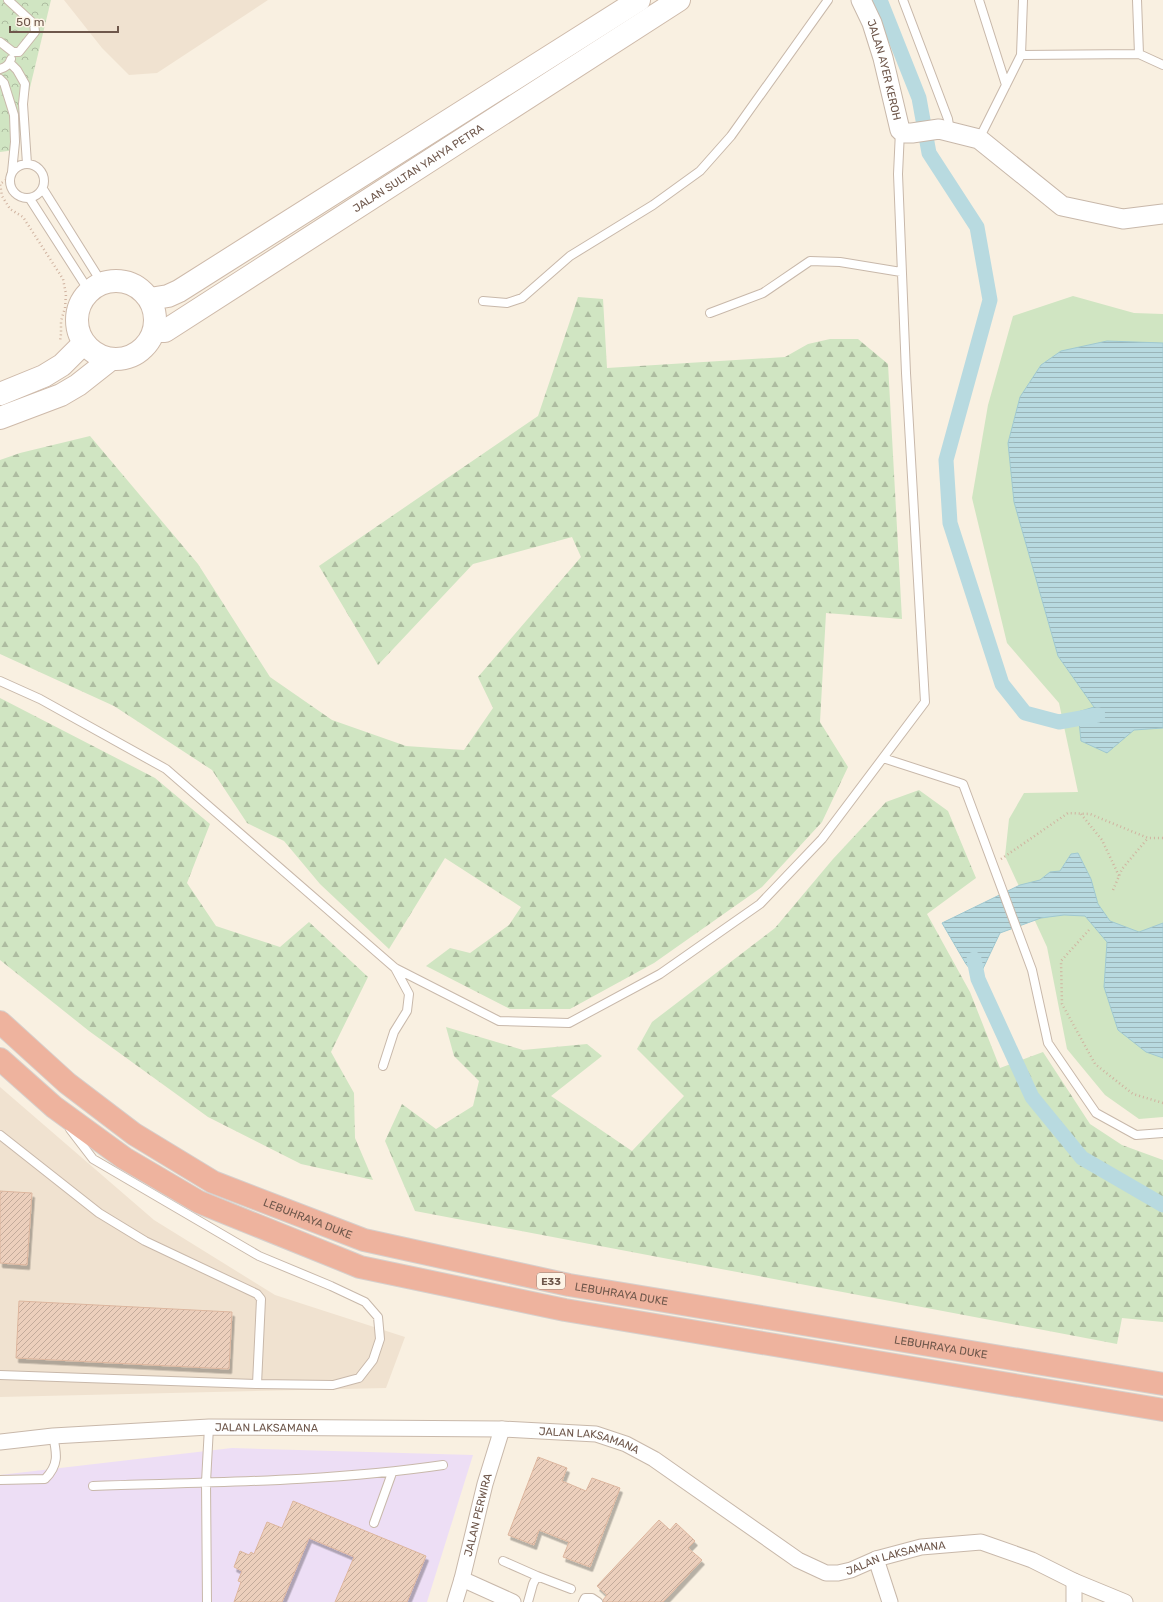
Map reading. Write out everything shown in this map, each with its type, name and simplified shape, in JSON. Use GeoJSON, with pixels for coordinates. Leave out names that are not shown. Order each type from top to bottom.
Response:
{"type":"FeatureCollection","features":[{"type":"Feature","properties":{"kind":"highway","name":"LEBUHRAYA DUKE"},"geometry":{"type":"LineString","coordinates":[[0,1022],[67,1084],[134,1134],[213,1182],[364,1240],[569,1285],[1163,1384]]}},
{"type":"Feature","properties":{"kind":"highway","name":"E33"},"geometry":{"type":"LineString","coordinates":[[0,1059],[54,1107],[124,1158],[199,1202],[360,1268],[565,1310],[1163,1410]]}},
{"type":"Feature","properties":{"kind":"main road","name":"JALAN SULTAN YAHYA PETRA"},"geometry":{"type":"LineString","coordinates":[[150,299],[168,296],[179,291],[639,0]]}},
{"type":"Feature","properties":{"kind":"main road","name":"JALAN SULTAN YAHYA PETRA"},"geometry":{"type":"LineString","coordinates":[[155,331],[165,331],[679,0]]}},
{"type":"Feature","properties":{"kind":"main road"},"geometry":{"type":"LineString","coordinates":[[115,281],[128,283],[140,289],[150,299],[156,320],[155,331],[143,350],[122,360],[111,359],[100,356],[91,351],[84,343],[79,333],[77,322],[78,310],[82,300],[96,287],[115,281]]}},
{"type":"Feature","properties":{"kind":"main road"},"geometry":{"type":"LineString","coordinates":[[0,394],[44,376],[62,365],[84,343]]}},
{"type":"Feature","properties":{"kind":"main road"},"geometry":{"type":"LineString","coordinates":[[0,418],[61,395],[78,385],[111,359]]}},
{"type":"Feature","properties":{"kind":"street","name":"JALAN AYER KEROH"},"geometry":{"type":"LineString","coordinates":[[861,0],[872,23],[906,132]]}},
{"type":"Feature","properties":{"kind":"street"},"geometry":{"type":"LineString","coordinates":[[906,132],[945,131],[979,139],[1062,206],[1123,219],[1163,214]]}},
{"type":"Feature","properties":{"kind":"street","name":"JALAN LAKSAMANA"},"geometry":{"type":"LineString","coordinates":[[0,1442],[53,1436],[209,1427],[502,1429],[596,1434],[626,1444],[654,1459],[798,1560],[826,1573],[838,1574],[876,1559],[921,1547],[981,1542],[1032,1560],[1074,1581],[1125,1602]]}},
{"type":"Feature","properties":{"kind":"street","name":"JALAN PERWIRA"},"geometry":{"type":"LineString","coordinates":[[455,1602],[485,1484],[502,1429]]}},
{"type":"Feature","properties":{"kind":"street"},"geometry":{"type":"LineString","coordinates":[[876,1559],[890,1602]]}},
{"type":"Feature","properties":{"kind":"street"},"geometry":{"type":"LineString","coordinates":[[462,1579],[513,1602]]}},
{"type":"Feature","properties":{"kind":"street"},"geometry":{"type":"LineString","coordinates":[[1074,1581],[1074,1602]]}},
{"type":"Feature","properties":{"kind":"lane"},"geometry":{"type":"LineString","coordinates":[[0,42],[13,52],[19,52],[35,32],[34,24],[8,0]]}},
{"type":"Feature","properties":{"kind":"lane"},"geometry":{"type":"LineString","coordinates":[[483,301],[507,303],[522,298],[570,256],[653,205],[700,171],[731,136],[828,0]]}},
{"type":"Feature","properties":{"kind":"lane"},"geometry":{"type":"LineString","coordinates":[[903,0],[948,119],[945,131]]}},
{"type":"Feature","properties":{"kind":"lane"},"geometry":{"type":"LineString","coordinates":[[979,0],[1006,85]]}},
{"type":"Feature","properties":{"kind":"lane"},"geometry":{"type":"LineString","coordinates":[[979,139],[1021,55],[1023,0]]}},
{"type":"Feature","properties":{"kind":"lane"},"geometry":{"type":"LineString","coordinates":[[1137,0],[1139,54]]}},
{"type":"Feature","properties":{"kind":"lane"},"geometry":{"type":"LineString","coordinates":[[0,69],[10,63],[13,52]]}},
{"type":"Feature","properties":{"kind":"lane"},"geometry":{"type":"LineString","coordinates":[[1021,55],[1139,54],[1163,65]]}},
{"type":"Feature","properties":{"kind":"lane"},"geometry":{"type":"LineString","coordinates":[[10,63],[17,70],[25,84],[23,104],[27,164]]}},
{"type":"Feature","properties":{"kind":"lane"},"geometry":{"type":"LineString","coordinates":[[0,80],[4,83],[14,115],[15,142],[11,174],[11,188],[14,193],[24,199],[30,199],[40,194],[43,189],[44,183],[42,172],[38,168],[27,164],[21,165],[11,174]]}},
{"type":"Feature","properties":{"kind":"lane"},"geometry":{"type":"LineString","coordinates":[[0,680],[40,699],[166,768],[395,968],[499,1021],[569,1023],[660,974],[760,904],[822,839],[925,702],[901,272],[902,242],[898,174],[906,132]]}},
{"type":"Feature","properties":{"kind":"lane"},"geometry":{"type":"LineString","coordinates":[[43,189],[96,287]]}},
{"type":"Feature","properties":{"kind":"lane"},"geometry":{"type":"LineString","coordinates":[[30,199],[96,287]]}},
{"type":"Feature","properties":{"kind":"lane"},"geometry":{"type":"LineString","coordinates":[[710,313],[763,293],[810,261],[840,262],[901,272]]}},
{"type":"Feature","properties":{"kind":"lane"},"geometry":{"type":"LineString","coordinates":[[883,758],[963,784],[1032,970],[1048,1043],[1096,1113],[1136,1135],[1163,1133]]}},
{"type":"Feature","properties":{"kind":"lane"},"geometry":{"type":"LineString","coordinates":[[383,1066],[394,1032],[407,1011],[409,994],[395,968]]}},
{"type":"Feature","properties":{"kind":"lane"},"geometry":{"type":"LineString","coordinates":[[0,1375],[257,1384],[332,1385],[359,1378],[373,1360],[380,1339],[378,1317],[365,1302],[259,1256],[93,1159],[54,1107]]}},
{"type":"Feature","properties":{"kind":"lane"},"geometry":{"type":"LineString","coordinates":[[0,1134],[99,1213],[145,1241],[257,1294],[261,1299],[257,1384]]}},
{"type":"Feature","properties":{"kind":"lane"},"geometry":{"type":"LineString","coordinates":[[207,1602],[206,1482],[209,1427]]}},
{"type":"Feature","properties":{"kind":"lane"},"geometry":{"type":"LineString","coordinates":[[0,1480],[45,1479],[53,1471],[56,1454],[53,1436]]}},
{"type":"Feature","properties":{"kind":"lane"},"geometry":{"type":"LineString","coordinates":[[92,1486],[332,1477],[392,1473],[443,1465]]}},
{"type":"Feature","properties":{"kind":"lane"},"geometry":{"type":"LineString","coordinates":[[374,1523],[392,1473]]}},
{"type":"Feature","properties":{"kind":"lane"},"geometry":{"type":"LineString","coordinates":[[502,1561],[571,1589]]}},
{"type":"Feature","properties":{"kind":"lane"},"geometry":{"type":"LineString","coordinates":[[528,1602],[537,1576]]}},
{"type":"Feature","properties":{"kind":"lane"},"geometry":{"type":"LineString","coordinates":[[583,1602],[585,1598],[592,1598],[598,1602]]}},
{"type":"Feature","properties":{"kind":"path"},"geometry":{"type":"LineString","coordinates":[[11,174],[0,184],[2,196],[10,209],[23,217],[63,280],[66,294],[65,308],[61,321],[59,346]]}},
{"type":"Feature","properties":{"kind":"path"},"geometry":{"type":"LineString","coordinates":[[993,865],[1068,813],[1090,814],[1148,838],[1163,838]]}},
{"type":"Feature","properties":{"kind":"path"},"geometry":{"type":"LineString","coordinates":[[1080,814],[1102,840],[1119,876]]}},
{"type":"Feature","properties":{"kind":"path"},"geometry":{"type":"LineString","coordinates":[[1113,890],[1122,869],[1148,838]]}},
{"type":"Feature","properties":{"kind":"path"},"geometry":{"type":"LineString","coordinates":[[1089,930],[1062,960],[1062,1004],[1095,1064],[1133,1094],[1163,1103]]}},
{"type":"Feature","properties":{"kind":"shaded area"},"geometry":{"type":"Polygon","coordinates":[[[64,0],[268,0],[157,73],[129,75],[102,48],[64,0]]]}},
{"type":"Feature","properties":{"kind":"shaded area"},"geometry":{"type":"Polygon","coordinates":[[[0,1087],[154,1220],[275,1295],[405,1337],[386,1388],[0,1397],[0,1087]]]}},
{"type":"Feature","properties":{"kind":"shaded area"},"geometry":{"type":"Polygon","coordinates":[[[232,1448],[473,1455],[427,1602],[0,1602],[0,1475],[232,1448]]]}},
{"type":"Feature","properties":{"kind":"green space"},"geometry":{"type":"Polygon","coordinates":[[[0,0],[51,0],[15,150],[0,152],[0,0]]]}},
{"type":"Feature","properties":{"kind":"green space"},"geometry":{"type":"Polygon","coordinates":[[[1073,296],[1134,313],[1163,314],[1163,1117],[1139,1119],[1105,1095],[1067,1049],[1047,947],[1005,856],[1009,819],[1024,793],[1078,792],[1059,703],[1007,643],[972,498],[988,405],[1013,316],[1073,296]]]}},
{"type":"Feature","properties":{"kind":"green space"},"geometry":{"type":"Polygon","coordinates":[[[578,297],[603,299],[607,368],[785,357],[808,344],[830,339],[858,339],[888,364],[902,619],[826,613],[820,722],[848,767],[822,822],[762,887],[654,963],[570,1009],[510,1009],[426,966],[450,948],[470,953],[509,925],[521,907],[445,858],[389,949],[320,884],[284,841],[247,823],[212,770],[114,706],[0,654],[0,460],[20,453],[90,436],[198,564],[270,677],[332,720],[406,746],[464,750],[493,708],[478,677],[581,557],[572,537],[473,564],[378,665],[319,566],[538,416],[578,297]]]}},
{"type":"Feature","properties":{"kind":"green space"},"geometry":{"type":"Polygon","coordinates":[[[0,698],[155,778],[210,824],[187,883],[216,926],[280,947],[309,922],[368,977],[331,1052],[354,1093],[355,1138],[373,1180],[301,1164],[208,1117],[89,1031],[0,960],[0,698]]]}},
{"type":"Feature","properties":{"kind":"green space"},"geometry":{"type":"Polygon","coordinates":[[[919,790],[948,811],[976,878],[927,914],[970,992],[1000,1068],[1043,1052],[1090,1124],[1122,1145],[1163,1160],[1163,1322],[1122,1318],[1117,1344],[415,1211],[385,1141],[402,1104],[436,1129],[473,1106],[479,1081],[454,1056],[446,1027],[523,1050],[587,1044],[602,1056],[551,1096],[632,1151],[684,1096],[637,1049],[652,1022],[775,928],[833,859],[886,802],[919,790]]]}},
{"type":"Feature","properties":{"kind":"water"},"geometry":{"type":"Polygon","coordinates":[[[1107,341],[1163,343],[1163,728],[1134,730],[1107,753],[1081,741],[1078,712],[1094,707],[1058,656],[1014,502],[1008,443],[1020,397],[1041,365],[1061,351],[1107,341]]]}},
{"type":"Feature","properties":{"kind":"water"},"geometry":{"type":"Polygon","coordinates":[[[1078,853],[1091,879],[1098,904],[1110,921],[1139,932],[1163,923],[1163,1058],[1146,1052],[1118,1030],[1104,987],[1107,942],[1085,916],[1064,915],[1041,918],[1000,933],[978,979],[966,964],[942,923],[1020,885],[1040,880],[1050,872],[1060,871],[1071,854],[1078,853]]]}},
{"type":"Feature","properties":{"kind":"building"},"geometry":{"type":"Polygon","coordinates":[[[0,1191],[32,1193],[27,1265],[0,1263],[0,1191]]]}},
{"type":"Feature","properties":{"kind":"building"},"geometry":{"type":"Polygon","coordinates":[[[19,1301],[232,1312],[229,1369],[16,1358],[19,1301]]]}},
{"type":"Feature","properties":{"kind":"building"},"geometry":{"type":"Polygon","coordinates":[[[538,1457],[567,1468],[562,1481],[586,1491],[592,1478],[620,1488],[590,1567],[563,1557],[569,1542],[539,1530],[534,1545],[508,1535],[538,1457]]]}},
{"type":"Feature","properties":{"kind":"building"},"geometry":{"type":"Polygon","coordinates":[[[293,1501],[426,1556],[407,1602],[335,1602],[354,1557],[309,1538],[282,1602],[234,1602],[241,1582],[238,1581],[242,1571],[234,1567],[240,1551],[249,1555],[251,1552],[254,1554],[267,1522],[282,1528],[293,1501]]]}},
{"type":"Feature","properties":{"kind":"building"},"geometry":{"type":"Polygon","coordinates":[[[659,1520],[670,1530],[676,1523],[695,1541],[688,1548],[702,1560],[663,1602],[603,1602],[607,1595],[597,1586],[659,1520]]]}},
{"type":"Feature","properties":{"kind":"waterway"},"geometry":{"type":"LineString","coordinates":[[880,0],[919,98],[929,153],[977,227],[990,300],[946,460],[950,523],[1002,684],[1025,713],[1059,722],[1098,715]]}},
{"type":"Feature","properties":{"kind":"waterway"},"geometry":{"type":"LineString","coordinates":[[974,959],[978,979],[1032,1097],[1082,1158],[1163,1205]]}}]}
